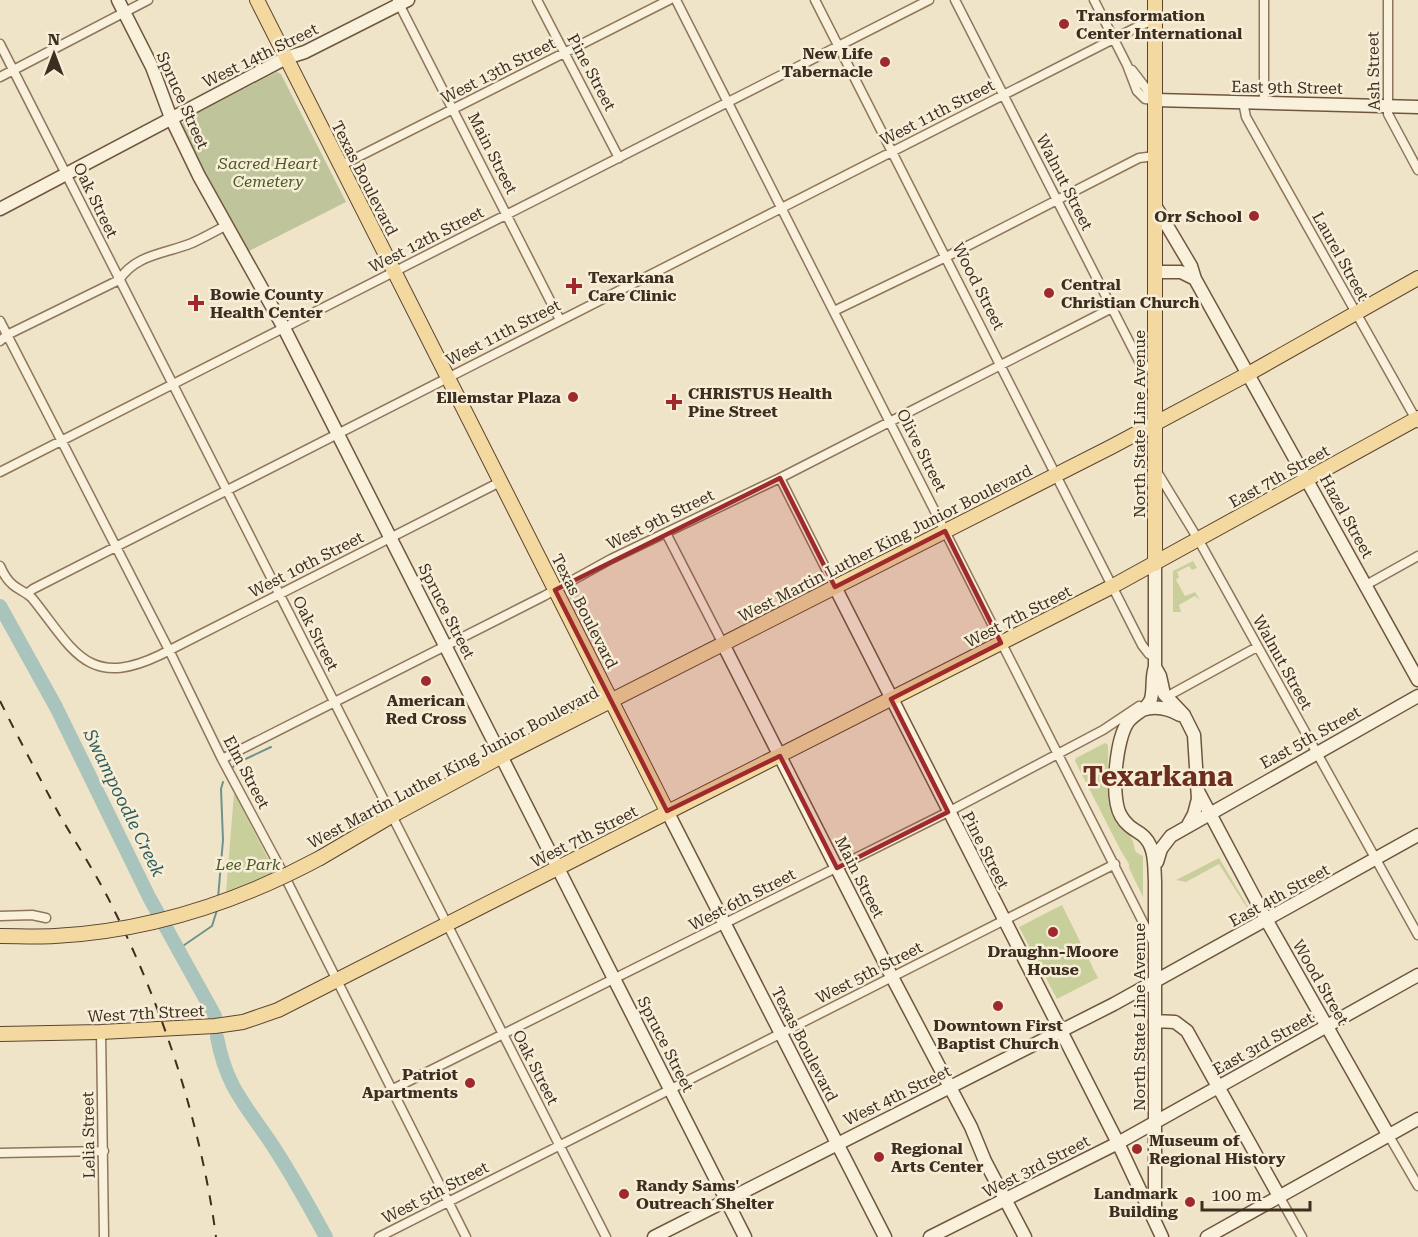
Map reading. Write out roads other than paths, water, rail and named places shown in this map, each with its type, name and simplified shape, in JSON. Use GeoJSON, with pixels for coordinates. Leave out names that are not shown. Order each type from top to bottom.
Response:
{"type":"FeatureCollection","features":[{"type":"Feature","properties":{"kind":"main road","name":"Texas Boulevard"},"geometry":{"type":"LineString","coordinates":[[257,0],[667,811]]}},
{"type":"Feature","properties":{"kind":"main road","name":"North State Line Avenue"},"geometry":{"type":"LineString","coordinates":[[1155,0],[1155,564]]}},
{"type":"Feature","properties":{"kind":"main road","name":"West Martin Luther King Junior Boulevard"},"geometry":{"type":"LineString","coordinates":[[0,936],[104,931],[160,921],[250,892],[320,858],[393,815],[502,756],[1057,475],[1248,374],[1418,278]]}},
{"type":"Feature","properties":{"kind":"main road","name":"East 7th Street"},"geometry":{"type":"LineString","coordinates":[[1155,564],[1417,420]]}},
{"type":"Feature","properties":{"kind":"main road","name":"West 7th Street"},"geometry":{"type":"LineString","coordinates":[[0,1034],[207,1027],[243,1022],[278,1010],[1155,564]]}},
{"type":"Feature","properties":{"kind":"street","name":"Spruce Street"},"geometry":{"type":"LineString","coordinates":[[118,0],[157,79],[171,118],[225,226],[284,328],[745,1237]]}},
{"type":"Feature","properties":{"kind":"street"},"geometry":{"type":"LineString","coordinates":[[0,77],[148,0]]}},
{"type":"Feature","properties":{"kind":"street","name":"Pine Street"},"geometry":{"type":"LineString","coordinates":[[537,0],[619,158]]}},
{"type":"Feature","properties":{"kind":"street","name":"West 13th Street"},"geometry":{"type":"LineString","coordinates":[[340,166],[669,0]]}},
{"type":"Feature","properties":{"kind":"street","name":"Olive Street"},"geometry":{"type":"LineString","coordinates":[[676,0],[1155,947]]}},
{"type":"Feature","properties":{"kind":"street","name":"Wood Street"},"geometry":{"type":"LineString","coordinates":[[815,0],[1142,645],[1155,663]]}},
{"type":"Feature","properties":{"kind":"street","name":"West 12th Street"},"geometry":{"type":"LineString","coordinates":[[0,472],[929,0]]}},
{"type":"Feature","properties":{"kind":"street","name":"Walnut Street"},"geometry":{"type":"LineString","coordinates":[[955,0],[1141,365],[1155,369]]}},
{"type":"Feature","properties":{"kind":"street"},"geometry":{"type":"LineString","coordinates":[[1094,0],[1141,96],[1155,100]]}},
{"type":"Feature","properties":{"kind":"street"},"geometry":{"type":"LineString","coordinates":[[1264,0],[1264,103]]}},
{"type":"Feature","properties":{"kind":"street","name":"Ash Street"},"geometry":{"type":"LineString","coordinates":[[1388,0],[1387,106],[1389,119],[1418,170]]}},
{"type":"Feature","properties":{"kind":"street","name":"West 14th Street"},"geometry":{"type":"LineString","coordinates":[[0,209],[286,58],[305,52],[401,1]]}},
{"type":"Feature","properties":{"kind":"street","name":"Main Street"},"geometry":{"type":"LineString","coordinates":[[401,1],[453,110],[560,320]]}},
{"type":"Feature","properties":{"kind":"street","name":"West 11th Street"},"geometry":{"type":"LineString","coordinates":[[28,593],[447,376],[1141,25],[1155,20]]}},
{"type":"Feature","properties":{"kind":"street","name":"Oak Street"},"geometry":{"type":"LineString","coordinates":[[0,44],[606,1237]]}},
{"type":"Feature","properties":{"kind":"street","name":"East 9th Street"},"geometry":{"type":"LineString","coordinates":[[1155,100],[1418,107]]}},
{"type":"Feature","properties":{"kind":"street","name":"Laurel Street"},"geometry":{"type":"LineString","coordinates":[[1243,102],[1246,117],[1417,420]]}},
{"type":"Feature","properties":{"kind":"street"},"geometry":{"type":"LineString","coordinates":[[834,311],[1058,201],[1139,158],[1155,156]]}},
{"type":"Feature","properties":{"kind":"street","name":"Hazel Street"},"geometry":{"type":"LineString","coordinates":[[1156,207],[1191,266],[1195,279],[1418,680]]}},
{"type":"Feature","properties":{"kind":"street"},"geometry":{"type":"LineString","coordinates":[[4,338],[119,280],[125,270],[145,258],[190,244],[225,226]]}},
{"type":"Feature","properties":{"kind":"street"},"geometry":{"type":"LineString","coordinates":[[1156,272],[1181,272],[1195,279]]}},
{"type":"Feature","properties":{"kind":"street","name":"West 9th Street"},"geometry":{"type":"LineString","coordinates":[[222,759],[1112,308]]}},
{"type":"Feature","properties":{"kind":"street","name":"Elm Street"},"geometry":{"type":"LineString","coordinates":[[0,321],[4,338],[61,441],[169,650],[222,759],[283,873],[466,1237]]}},
{"type":"Feature","properties":{"kind":"street","name":"Walnut Street"},"geometry":{"type":"LineString","coordinates":[[1155,468],[1198,539],[1418,935]]}},
{"type":"Feature","properties":{"kind":"street","name":"Pine Street"},"geometry":{"type":"LineString","coordinates":[[780,478],[1118,1143],[1162,1237]]}},
{"type":"Feature","properties":{"kind":"street","name":"West 10th Street"},"geometry":{"type":"LineString","coordinates":[[28,593],[73,651],[99,666],[124,669],[151,659],[500,482]]}},
{"type":"Feature","properties":{"kind":"street","name":"Main Street"},"geometry":{"type":"LineString","coordinates":[[666,533],[971,1127],[979,1148],[1025,1237]]}},
{"type":"Feature","properties":{"kind":"street"},"geometry":{"type":"LineString","coordinates":[[1366,585],[1418,556]]}},
{"type":"Feature","properties":{"kind":"street","name":"North State Line Avenue"},"geometry":{"type":"LineString","coordinates":[[1155,564],[1155,663],[1152,674],[1152,693],[1150,702],[1128,721],[1116,758],[1117,808],[1131,828],[1143,835],[1153,850],[1155,881],[1155,1224]]}},
{"type":"Feature","properties":{"kind":"street"},"geometry":{"type":"LineString","coordinates":[[0,566],[11,584],[28,593]]}},
{"type":"Feature","properties":{"kind":"street"},"geometry":{"type":"LineString","coordinates":[[1166,697],[1257,647]]}},
{"type":"Feature","properties":{"kind":"street","name":"North State Line Avenue"},"geometry":{"type":"LineString","coordinates":[[1155,663],[1166,697],[1188,722],[1194,735],[1197,806],[1187,826]]}},
{"type":"Feature","properties":{"kind":"street","name":"West 6th Street"},"geometry":{"type":"LineString","coordinates":[[391,1090],[948,812],[1104,729],[1143,704],[1152,693]]}},
{"type":"Feature","properties":{"kind":"street","name":"East 5th Street"},"geometry":{"type":"LineString","coordinates":[[1187,826],[1418,696]]}},
{"type":"Feature","properties":{"kind":"street"},"geometry":{"type":"LineString","coordinates":[[1142,710],[1164,708],[1178,713],[1188,722]]}},
{"type":"Feature","properties":{"kind":"street"},"geometry":{"type":"LineString","coordinates":[[1104,729],[1113,732],[1119,743]]}},
{"type":"Feature","properties":{"kind":"street","name":"Wood Street"},"geometry":{"type":"LineString","coordinates":[[1198,791],[1267,921],[1418,1186]]}},
{"type":"Feature","properties":{"kind":"street","name":"Texas Boulevard"},"geometry":{"type":"LineString","coordinates":[[667,811],[885,1237]]}},
{"type":"Feature","properties":{"kind":"street"},"geometry":{"type":"LineString","coordinates":[[1143,835],[1170,836],[1187,826]]}},
{"type":"Feature","properties":{"kind":"street","name":"North State Line Avenue"},"geometry":{"type":"LineString","coordinates":[[1155,881],[1159,854],[1170,836]]}},
{"type":"Feature","properties":{"kind":"street","name":"East 4th Street"},"geometry":{"type":"LineString","coordinates":[[1155,982],[1418,836]]}},
{"type":"Feature","properties":{"kind":"street","name":"West 5th Street"},"geometry":{"type":"LineString","coordinates":[[379,1237],[1114,864]]}},
{"type":"Feature","properties":{"kind":"street"},"geometry":{"type":"LineString","coordinates":[[0,916],[32,915],[46,918]]}},
{"type":"Feature","properties":{"kind":"street","name":"East 3rd Street"},"geometry":{"type":"LineString","coordinates":[[1155,1122],[1418,975]]}},
{"type":"Feature","properties":{"kind":"street","name":"West 4th Street"},"geometry":{"type":"LineString","coordinates":[[654,1237],[1155,982]]}},
{"type":"Feature","properties":{"kind":"street"},"geometry":{"type":"LineString","coordinates":[[1155,1021],[1175,1022],[1187,1031],[1302,1237]]}},
{"type":"Feature","properties":{"kind":"street","name":"Lelia Street"},"geometry":{"type":"LineString","coordinates":[[101,1032],[104,1237]]}},
{"type":"Feature","properties":{"kind":"street"},"geometry":{"type":"LineString","coordinates":[[1207,1237],[1418,1119]]}},
{"type":"Feature","properties":{"kind":"street","name":"West 3rd Street"},"geometry":{"type":"LineString","coordinates":[[930,1237],[1118,1143],[1155,1122]]}},
{"type":"Feature","properties":{"kind":"street"},"geometry":{"type":"LineString","coordinates":[[0,1153],[104,1151]]}},
{"type":"Feature","properties":{"kind":"waterway","name":"Swampoodle Creek"},"geometry":{"type":"LineString","coordinates":[[0,606],[56,707],[149,897],[215,1016]]}},
{"type":"Feature","properties":{"kind":"waterway"},"geometry":{"type":"LineString","coordinates":[[232,768],[237,763],[271,747]]}},
{"type":"Feature","properties":{"kind":"waterway"},"geometry":{"type":"LineString","coordinates":[[218,898],[223,840],[221,789],[223,782]]}},
{"type":"Feature","properties":{"kind":"waterway"},"geometry":{"type":"LineString","coordinates":[[177,950],[212,926],[217,910]]}},
{"type":"Feature","properties":{"kind":"waterway","name":"Swampoodle Creek"},"geometry":{"type":"LineString","coordinates":[[217,1037],[231,1081],[306,1200],[326,1237]]}},
{"type":"Feature","properties":{"kind":"railway"},"geometry":{"type":"LineString","coordinates":[[0,701],[59,814],[109,899],[149,989],[165,1029],[191,1113],[210,1196],[216,1237]]}},
{"type":"Feature","properties":{"kind":"place","name":"Transformation Center International"},"geometry":{"type":"Point","coordinates":[1064,24]}},
{"type":"Feature","properties":{"kind":"place","name":"New Life Tabernacle"},"geometry":{"type":"Point","coordinates":[885,62]}},
{"type":"Feature","properties":{"kind":"place","name":"Orr School"},"geometry":{"type":"Point","coordinates":[1254,216]}},
{"type":"Feature","properties":{"kind":"place","name":"Texarkana Care Clinic"},"geometry":{"type":"Point","coordinates":[574,286]}},
{"type":"Feature","properties":{"kind":"place","name":"Central Christian Church"},"geometry":{"type":"Point","coordinates":[1049,293]}},
{"type":"Feature","properties":{"kind":"place","name":"Bowie County Health Center"},"geometry":{"type":"Point","coordinates":[196,303]}},
{"type":"Feature","properties":{"kind":"place","name":"Ellemstar Plaza"},"geometry":{"type":"Point","coordinates":[573,397]}},
{"type":"Feature","properties":{"kind":"place","name":"CHRISTUS Health Pine Street"},"geometry":{"type":"Point","coordinates":[674,402]}},
{"type":"Feature","properties":{"kind":"place","name":"American Red Cross"},"geometry":{"type":"Point","coordinates":[426,681]}},
{"type":"Feature","properties":{"kind":"place","name":"Draughn-Moore House"},"geometry":{"type":"Point","coordinates":[1053,932]}},
{"type":"Feature","properties":{"kind":"place","name":"Downtown First Baptist Church"},"geometry":{"type":"Point","coordinates":[998,1006]}},
{"type":"Feature","properties":{"kind":"place","name":"Patriot Apartments"},"geometry":{"type":"Point","coordinates":[470,1083]}},
{"type":"Feature","properties":{"kind":"place","name":"Museum of Regional History"},"geometry":{"type":"Point","coordinates":[1137,1149]}},
{"type":"Feature","properties":{"kind":"place","name":"Regional Arts Center"},"geometry":{"type":"Point","coordinates":[879,1157]}},
{"type":"Feature","properties":{"kind":"place","name":"Randy Sams' Outreach Shelter"},"geometry":{"type":"Point","coordinates":[624,1194]}},
{"type":"Feature","properties":{"kind":"place","name":"Landmark Building"},"geometry":{"type":"Point","coordinates":[1190,1202]}},
{"type":"Feature","properties":{"kind":"district","name":"Texarkana"},"geometry":{"type":"Point","coordinates":[1158,776]}},
{"type":"Feature","properties":{"kind":"park label","name":"Sacred Heart Cemetery"},"geometry":{"type":"Point","coordinates":[268,172]}},
{"type":"Feature","properties":{"kind":"park label","name":"Lee Park"},"geometry":{"type":"Point","coordinates":[248,864]}}]}
